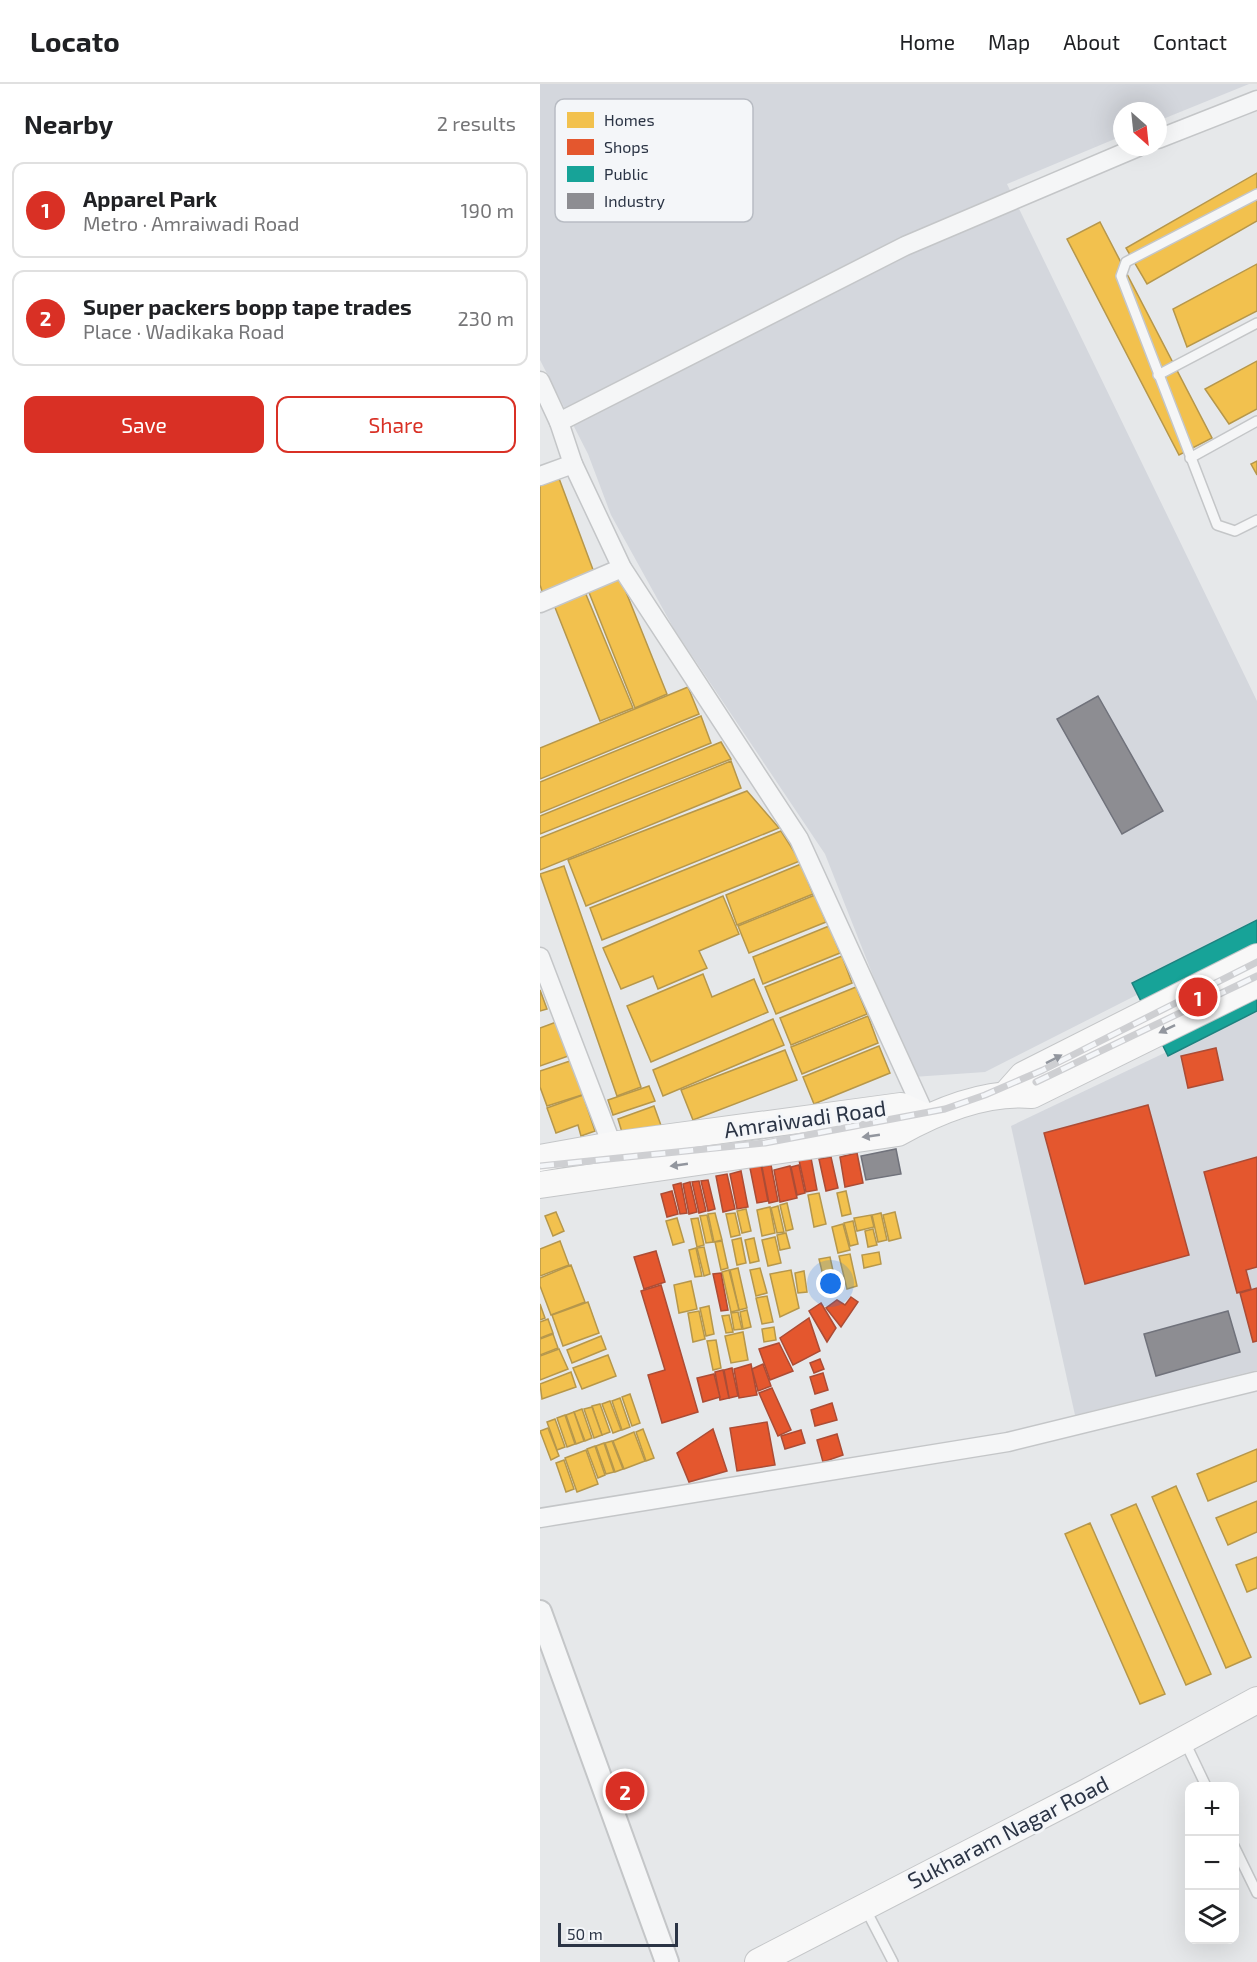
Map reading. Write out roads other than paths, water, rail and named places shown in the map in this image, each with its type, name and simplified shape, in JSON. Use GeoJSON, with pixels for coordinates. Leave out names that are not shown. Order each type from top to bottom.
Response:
{"type":"FeatureCollection","features":[{"type":"Feature","properties":{"kind":"main road"},"geometry":{"type":"LineString","coordinates":[[1007,1093],[1023,1075],[1257,957]]}},
{"type":"Feature","properties":{"kind":"main road"},"geometry":{"type":"LineString","coordinates":[[540,1185],[898,1132],[926,1117],[1007,1093],[1032,1095],[1257,984]]}},
{"type":"Feature","properties":{"kind":"main road","name":"Amraiwadi Road"},"geometry":{"type":"LineString","coordinates":[[540,1158],[612,1145],[901,1106],[926,1117]]}},
{"type":"Feature","properties":{"kind":"main road","name":"Sukharam Nagar Road"},"geometry":{"type":"LineString","coordinates":[[758,1962],[1257,1700]]}},
{"type":"Feature","properties":{"kind":"street"},"geometry":{"type":"LineString","coordinates":[[1167,135],[1257,100]]}},
{"type":"Feature","properties":{"kind":"street"},"geometry":{"type":"LineString","coordinates":[[559,422],[905,246],[1117,156]]}},
{"type":"Feature","properties":{"kind":"street"},"geometry":{"type":"LineString","coordinates":[[540,381],[559,422],[573,464],[622,568],[799,839],[926,1117]]}},
{"type":"Feature","properties":{"kind":"street"},"geometry":{"type":"LineString","coordinates":[[540,476],[573,464]]}},
{"type":"Feature","properties":{"kind":"street"},"geometry":{"type":"LineString","coordinates":[[540,603],[622,568]]}},
{"type":"Feature","properties":{"kind":"street"},"geometry":{"type":"LineString","coordinates":[[540,957],[612,1145]]}},
{"type":"Feature","properties":{"kind":"street"},"geometry":{"type":"LineString","coordinates":[[540,1518],[1008,1442],[1257,1381]]}},
{"type":"Feature","properties":{"kind":"street"},"geometry":{"type":"LineString","coordinates":[[540,1612],[667,1962]]}},
{"type":"Feature","properties":{"kind":"lane"},"geometry":{"type":"LineString","coordinates":[[1257,194],[1126,262],[1121,276],[1217,525],[1235,531],[1257,520]]}},
{"type":"Feature","properties":{"kind":"lane"},"geometry":{"type":"LineString","coordinates":[[1158,375],[1257,323]]}},
{"type":"Feature","properties":{"kind":"lane"},"geometry":{"type":"LineString","coordinates":[[1190,458],[1257,421]]}},
{"type":"Feature","properties":{"kind":"lane"},"geometry":{"type":"LineString","coordinates":[[1184,1740],[1204,1782]]}},
{"type":"Feature","properties":{"kind":"lane"},"geometry":{"type":"LineString","coordinates":[[1239,1856],[1257,1893]]}},
{"type":"Feature","properties":{"kind":"lane"},"geometry":{"type":"LineString","coordinates":[[863,1906],[893,1962]]}},
{"type":"Feature","properties":{"kind":"railway"},"geometry":{"type":"LineString","coordinates":[[540,1166],[765,1143],[945,1109],[1043,1070],[1257,962]]}},
{"type":"Feature","properties":{"kind":"railway"},"geometry":{"type":"LineString","coordinates":[[1036,1082],[1257,976]]}},
{"type":"Feature","properties":{"kind":"place","name":"Apparel Park"},"geometry":{"type":"Point","coordinates":[1198,997]}},
{"type":"Feature","properties":{"kind":"place","name":"Super packers bopp tape trades"},"geometry":{"type":"Point","coordinates":[625,1791]}}]}
